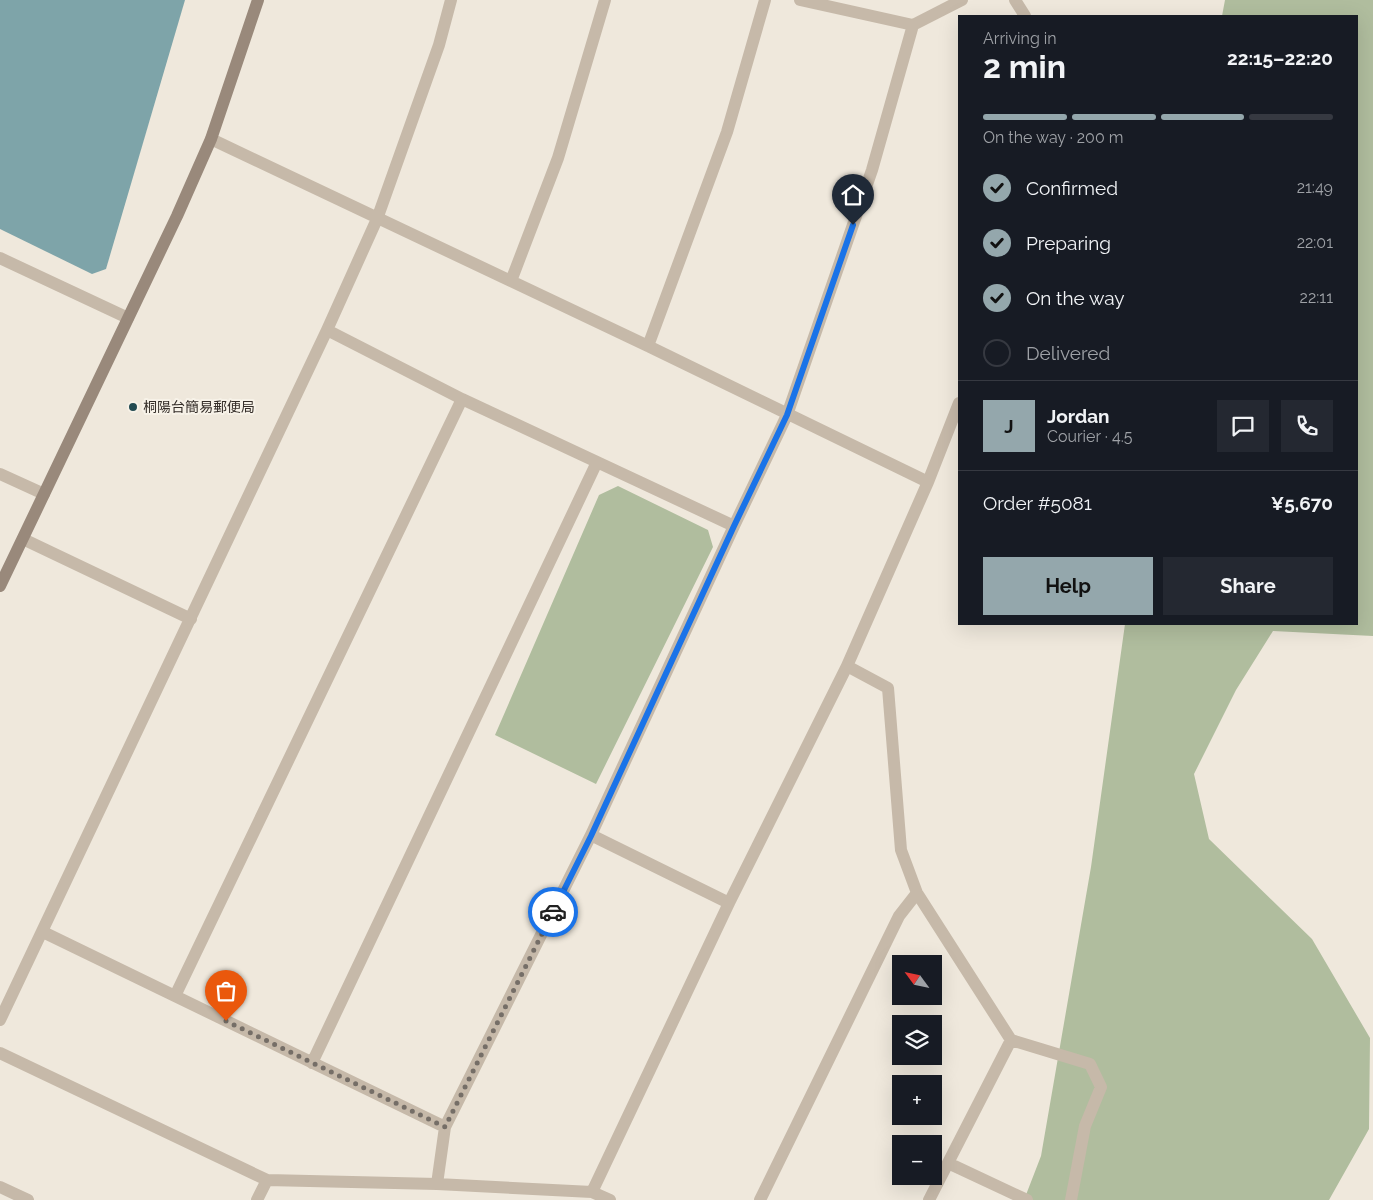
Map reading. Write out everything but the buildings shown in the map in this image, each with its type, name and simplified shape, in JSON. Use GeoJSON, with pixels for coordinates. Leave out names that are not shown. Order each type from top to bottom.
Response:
{"type":"FeatureCollection","features":[{"type":"Feature","properties":{"kind":"street"},"geometry":{"type":"LineString","coordinates":[[0,586],[211,140],[258,0]]}},
{"type":"Feature","properties":{"kind":"street"},"geometry":{"type":"LineString","coordinates":[[0,1020],[327,330],[377,219],[439,45],[451,0]]}},
{"type":"Feature","properties":{"kind":"street"},"geometry":{"type":"LineString","coordinates":[[511,281],[558,158],[605,0]]}},
{"type":"Feature","properties":{"kind":"street"},"geometry":{"type":"LineString","coordinates":[[648,346],[727,132],[765,0]]}},
{"type":"Feature","properties":{"kind":"street"},"geometry":{"type":"LineString","coordinates":[[800,0],[913,25],[962,0]]}},
{"type":"Feature","properties":{"kind":"street"},"geometry":{"type":"LineString","coordinates":[[1015,0],[1024,15]]}},
{"type":"Feature","properties":{"kind":"street"},"geometry":{"type":"LineString","coordinates":[[437,1184],[445,1127],[591,836],[787,415],[872,170],[913,25]]}},
{"type":"Feature","properties":{"kind":"street"},"geometry":{"type":"LineString","coordinates":[[211,140],[648,346],[928,482]]}},
{"type":"Feature","properties":{"kind":"street"},"geometry":{"type":"LineString","coordinates":[[0,258],[128,318]]}},
{"type":"Feature","properties":{"kind":"street"},"geometry":{"type":"LineString","coordinates":[[327,330],[462,399],[734,526]]}},
{"type":"Feature","properties":{"kind":"street"},"geometry":{"type":"LineString","coordinates":[[175,996],[462,399]]}},
{"type":"Feature","properties":{"kind":"street"},"geometry":{"type":"LineString","coordinates":[[592,1192],[729,903],[847,666],[928,482],[958,406]]}},
{"type":"Feature","properties":{"kind":"street"},"geometry":{"type":"LineString","coordinates":[[312,1063],[597,462]]}},
{"type":"Feature","properties":{"kind":"street"},"geometry":{"type":"LineString","coordinates":[[0,474],[44,494]]}},
{"type":"Feature","properties":{"kind":"street"},"geometry":{"type":"LineString","coordinates":[[22,539],[190,619]]}},
{"type":"Feature","properties":{"kind":"street"},"geometry":{"type":"LineString","coordinates":[[847,666],[888,688],[900,850],[917,892],[1011,1040],[1090,1064],[1101,1087],[1085,1126],[1071,1200]]}},
{"type":"Feature","properties":{"kind":"street"},"geometry":{"type":"LineString","coordinates":[[591,836],[729,903]]}},
{"type":"Feature","properties":{"kind":"street"},"geometry":{"type":"LineString","coordinates":[[760,1200],[899,916],[917,892]]}},
{"type":"Feature","properties":{"kind":"street"},"geometry":{"type":"LineString","coordinates":[[43,932],[445,1127]]}},
{"type":"Feature","properties":{"kind":"street"},"geometry":{"type":"LineString","coordinates":[[929,1200],[1011,1040]]}},
{"type":"Feature","properties":{"kind":"street"},"geometry":{"type":"LineString","coordinates":[[0,1053],[267,1180],[437,1184],[592,1192],[610,1200]]}},
{"type":"Feature","properties":{"kind":"street"},"geometry":{"type":"LineString","coordinates":[[948,1163],[1027,1200]]}},
{"type":"Feature","properties":{"kind":"street"},"geometry":{"type":"LineString","coordinates":[[257,1200],[267,1180]]}},
{"type":"Feature","properties":{"kind":"street"},"geometry":{"type":"LineString","coordinates":[[0,1187],[28,1200]]}},
{"type":"Feature","properties":{"kind":"green space"},"geometry":{"type":"Polygon","coordinates":[[[1225,0],[1373,0],[1373,636],[1273,631],[1236,690],[1194,774],[1209,839],[1312,939],[1370,1038],[1369,1129],[1329,1200],[1024,1200],[1041,1156],[1091,867],[1125,625],[1358,625],[1358,15],[1222,15],[1225,0]]]}},
{"type":"Feature","properties":{"kind":"green space"},"geometry":{"type":"Polygon","coordinates":[[[618,486],[708,530],[713,547],[596,784],[495,735],[599,495],[618,486]]]}},
{"type":"Feature","properties":{"kind":"water"},"geometry":{"type":"Polygon","coordinates":[[[0,0],[185,0],[106,269],[92,274],[0,229],[0,0]]]}},
{"type":"Feature","properties":{"kind":"way so far"},"geometry":{"type":"LineString","coordinates":[[226,1021],[445,1127],[553,912]]}},
{"type":"Feature","properties":{"kind":"place","name":"桐陽台簡易郵便局"},"geometry":{"type":"Point","coordinates":[133,407]}},
{"type":"Feature","properties":{"kind":"route"},"geometry":{"type":"LineString","coordinates":[[553,912],[591,836],[787,415],[853,225]]}}]}
